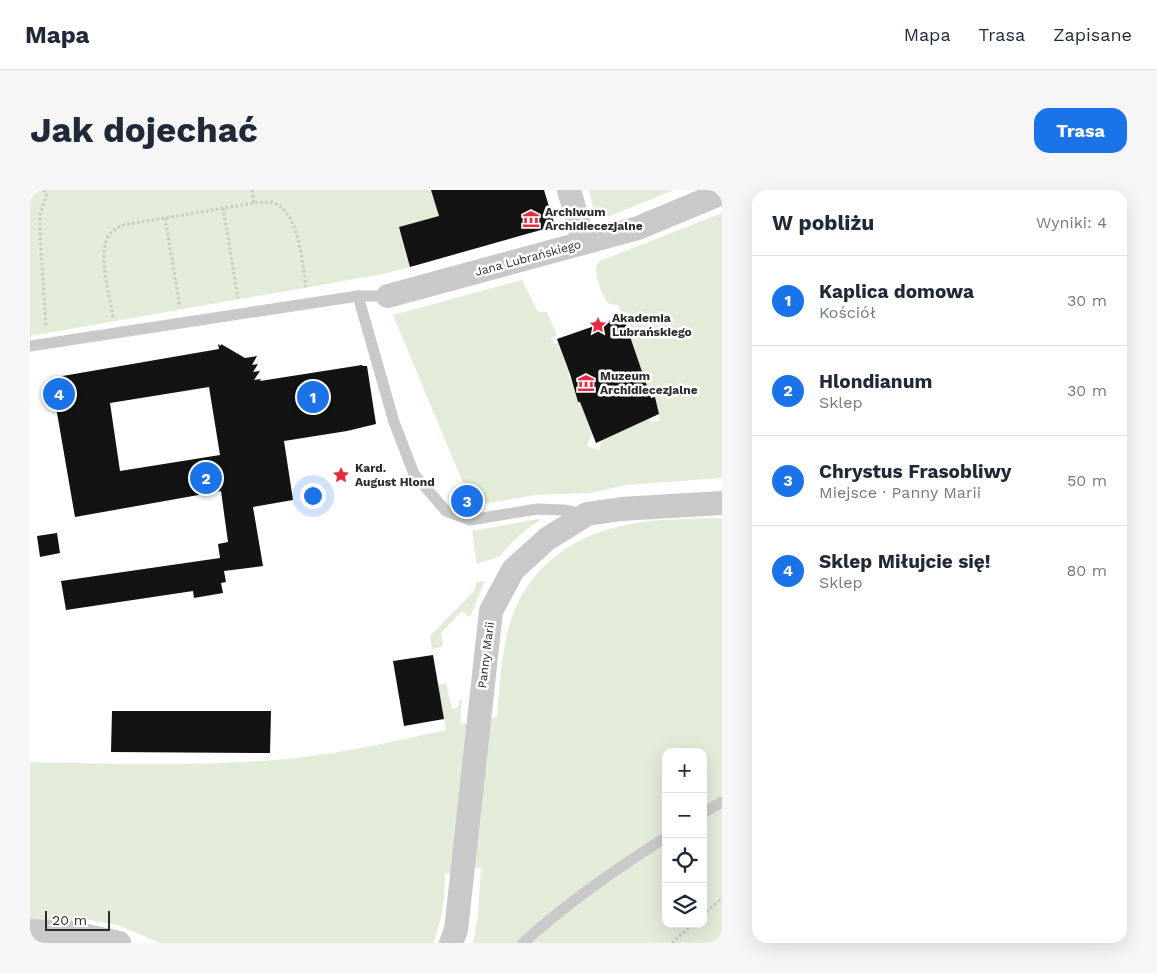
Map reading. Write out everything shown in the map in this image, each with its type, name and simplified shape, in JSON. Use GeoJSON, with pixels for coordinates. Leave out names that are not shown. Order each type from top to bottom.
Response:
{"type":"FeatureCollection","features":[{"type":"Feature","properties":{"kind":"street"},"geometry":{"type":"LineString","coordinates":[[570,190],[584,243]]}},
{"type":"Feature","properties":{"kind":"street","name":"Jana Lubrańskiego"},"geometry":{"type":"LineString","coordinates":[[388,296],[638,228],[722,193]]}},
{"type":"Feature","properties":{"kind":"street","name":"Panny Marii"},"geometry":{"type":"LineString","coordinates":[[451,943],[456,930],[491,611],[513,570],[547,539],[587,514],[621,509],[722,503]]}},
{"type":"Feature","properties":{"kind":"street"},"geometry":{"type":"LineString","coordinates":[[30,931],[74,932],[119,943]]}},
{"type":"Feature","properties":{"kind":"lane"},"geometry":{"type":"LineString","coordinates":[[30,346],[358,296],[388,296]]}},
{"type":"Feature","properties":{"kind":"lane"},"geometry":{"type":"LineString","coordinates":[[358,296],[394,422],[414,474],[446,510],[470,520],[537,509],[565,510],[587,514]]}},
{"type":"Feature","properties":{"kind":"lane"},"geometry":{"type":"LineString","coordinates":[[707,811],[722,802]]}},
{"type":"Feature","properties":{"kind":"lane"},"geometry":{"type":"LineString","coordinates":[[524,943],[547,921],[602,878],[664,838]]}},
{"type":"Feature","properties":{"kind":"path"},"geometry":{"type":"LineString","coordinates":[[44,190],[47,194]]}},
{"type":"Feature","properties":{"kind":"path"},"geometry":{"type":"LineString","coordinates":[[47,344],[40,215],[50,190]]}},
{"type":"Feature","properties":{"kind":"path"},"geometry":{"type":"LineString","coordinates":[[252,190],[254,203]]}},
{"type":"Feature","properties":{"kind":"path"},"geometry":{"type":"LineString","coordinates":[[116,333],[105,270],[104,250],[110,233],[123,225],[254,203],[271,202],[288,212],[295,227],[309,303]]}},
{"type":"Feature","properties":{"kind":"path"},"geometry":{"type":"LineString","coordinates":[[223,208],[241,314]]}},
{"type":"Feature","properties":{"kind":"path"},"geometry":{"type":"LineString","coordinates":[[165,218],[183,322]]}},
{"type":"Feature","properties":{"kind":"path"},"geometry":{"type":"LineString","coordinates":[[707,911],[722,898]]}},
{"type":"Feature","properties":{"kind":"path"},"geometry":{"type":"LineString","coordinates":[[672,943],[689,928]]}},
{"type":"Feature","properties":{"kind":"green space"},"geometry":{"type":"Polygon","coordinates":[[[30,190],[431,190],[439,216],[410,267],[383,274],[30,336],[30,190]]]}},
{"type":"Feature","properties":{"kind":"green space"},"geometry":{"type":"Polygon","coordinates":[[[589,190],[674,190],[602,219],[595,215],[589,190]]]}},
{"type":"Feature","properties":{"kind":"green space"},"geometry":{"type":"Polygon","coordinates":[[[722,213],[722,478],[626,485],[590,493],[536,495],[483,504],[467,501],[466,490],[393,315],[522,280],[538,312],[547,312],[557,335],[551,338],[554,344],[558,343],[570,374],[567,376],[570,378],[592,434],[587,446],[599,450],[602,440],[650,418],[651,422],[660,420],[655,398],[651,399],[628,332],[632,330],[626,312],[622,314],[618,305],[609,304],[606,301],[598,281],[596,266],[600,261],[722,213]]]}},
{"type":"Feature","properties":{"kind":"green space"},"geometry":{"type":"Polygon","coordinates":[[[722,518],[722,943],[473,943],[478,916],[481,867],[445,874],[442,909],[433,943],[161,943],[117,925],[73,917],[72,922],[30,921],[30,762],[230,763],[296,758],[371,746],[446,730],[438,685],[446,683],[452,709],[457,708],[462,699],[460,724],[497,717],[503,658],[510,623],[528,585],[541,570],[555,556],[590,536],[630,524],[676,519],[722,518]]]}},
{"type":"Feature","properties":{"kind":"green space"},"geometry":{"type":"Polygon","coordinates":[[[542,519],[513,541],[500,556],[477,564],[472,531],[542,519]]]}},
{"type":"Feature","properties":{"kind":"green space"},"geometry":{"type":"Polygon","coordinates":[[[485,581],[470,617],[462,611],[441,633],[443,644],[441,647],[432,649],[430,636],[475,590],[476,582],[485,581]]]}},
{"type":"Feature","properties":{"kind":"building"},"geometry":{"type":"Polygon","coordinates":[[[431,190],[544,190],[555,226],[410,267],[399,227],[439,216],[431,190]]]}},
{"type":"Feature","properties":{"kind":"building","name":"Muzeum Archidiecezjalne"},"geometry":{"type":"Polygon","coordinates":[[[623,316],[651,398],[655,397],[659,414],[596,443],[580,402],[578,402],[557,339],[623,316]]]}},
{"type":"Feature","properties":{"kind":"building"},"geometry":{"type":"Polygon","coordinates":[[[218,344],[221,346],[221,344],[245,358],[257,356],[252,365],[258,364],[253,372],[260,371],[254,380],[261,379],[260,381],[362,365],[367,366],[376,424],[347,431],[284,441],[293,500],[253,507],[263,566],[224,571],[226,582],[221,583],[223,593],[194,598],[193,591],[66,610],[61,581],[220,558],[218,544],[228,542],[221,491],[75,517],[51,378],[219,349],[218,344]],[[209,387],[110,403],[120,471],[220,455],[209,387]]]}},
{"type":"Feature","properties":{"kind":"building"},"geometry":{"type":"Polygon","coordinates":[[[57,533],[60,553],[40,557],[37,536],[57,533]]]}},
{"type":"Feature","properties":{"kind":"building"},"geometry":{"type":"Polygon","coordinates":[[[433,655],[444,719],[404,726],[393,661],[433,655]]]}},
{"type":"Feature","properties":{"kind":"building"},"geometry":{"type":"Polygon","coordinates":[[[112,711],[271,711],[270,753],[111,752],[112,711]]]}},
{"type":"Feature","properties":{"kind":"place","name":"Archiwum Archidiecezjalne"},"geometry":{"type":"Point","coordinates":[531,219]}},
{"type":"Feature","properties":{"kind":"place","name":"Akademia Lubrańskiego"},"geometry":{"type":"Point","coordinates":[598,325]}},
{"type":"Feature","properties":{"kind":"place","name":"Muzeum Archidiecezjalne"},"geometry":{"type":"Point","coordinates":[586,383]}},
{"type":"Feature","properties":{"kind":"place","name":"Sklep Miłujcie się!"},"geometry":{"type":"Point","coordinates":[59,394]}},
{"type":"Feature","properties":{"kind":"place","name":"Kaplica domowa"},"geometry":{"type":"Point","coordinates":[313,397]}},
{"type":"Feature","properties":{"kind":"place","name":"Kard. August Hlond"},"geometry":{"type":"Point","coordinates":[341,475]}},
{"type":"Feature","properties":{"kind":"place","name":"Hlondianum"},"geometry":{"type":"Point","coordinates":[206,478]}},
{"type":"Feature","properties":{"kind":"place","name":"Chrystus Frasobliwy"},"geometry":{"type":"Point","coordinates":[467,501]}}]}
